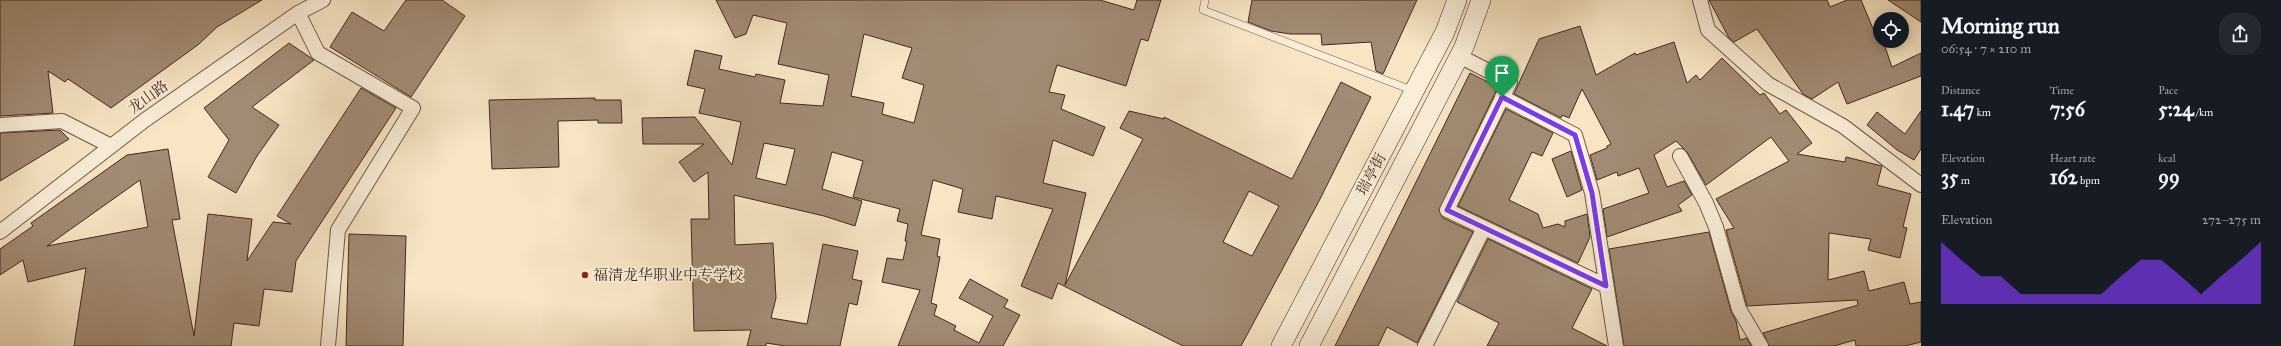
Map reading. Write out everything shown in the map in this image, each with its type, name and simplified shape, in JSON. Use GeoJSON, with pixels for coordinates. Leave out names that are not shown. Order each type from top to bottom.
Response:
{"type":"FeatureCollection","features":[{"type":"Feature","properties":{"kind":"main road","name":"瑞亭街"},"geometry":{"type":"LineString","coordinates":[[1281,346],[1445,32],[1457,0]]}},
{"type":"Feature","properties":{"kind":"main road","name":"瑞亭街"},"geometry":{"type":"LineString","coordinates":[[1309,346],[1459,56],[1481,0]]}},
{"type":"Feature","properties":{"kind":"street","name":"龙山路"},"geometry":{"type":"LineString","coordinates":[[0,232],[144,120],[298,13],[323,0]]}},
{"type":"Feature","properties":{"kind":"street"},"geometry":{"type":"LineString","coordinates":[[1700,0],[1708,30],[1768,84],[1843,126],[1921,185]]}},
{"type":"Feature","properties":{"kind":"street"},"geometry":{"type":"LineString","coordinates":[[298,13],[318,53],[413,108],[338,230],[328,346]]}},
{"type":"Feature","properties":{"kind":"street"},"geometry":{"type":"LineString","coordinates":[[1459,56],[1510,82],[1447,210],[1606,286]]}},
{"type":"Feature","properties":{"kind":"street"},"geometry":{"type":"LineString","coordinates":[[1502,97],[1575,135],[1592,193],[1616,346]]}},
{"type":"Feature","properties":{"kind":"street"},"geometry":{"type":"LineString","coordinates":[[0,125],[62,121],[110,146]]}},
{"type":"Feature","properties":{"kind":"street"},"geometry":{"type":"LineString","coordinates":[[1680,156],[1706,203],[1716,227],[1739,309],[1761,346]]}},
{"type":"Feature","properties":{"kind":"street"},"geometry":{"type":"LineString","coordinates":[[1425,346],[1484,228]]}},
{"type":"Feature","properties":{"kind":"lane"},"geometry":{"type":"LineString","coordinates":[[1205,0],[1203,10],[1414,92]]}},
{"type":"Feature","properties":{"kind":"building"},"geometry":{"type":"Polygon","coordinates":[[[0,0],[262,0],[217,27],[199,44],[111,108],[68,79],[65,82],[48,71],[53,113],[0,116],[0,0]]]}},
{"type":"Feature","properties":{"kind":"building"},"geometry":{"type":"Polygon","coordinates":[[[406,0],[442,0],[465,16],[411,97],[330,47],[352,12],[384,31],[406,0]]]}},
{"type":"Feature","properties":{"kind":"building"},"geometry":{"type":"Polygon","coordinates":[[[716,0],[1100,0],[1134,10],[1137,0],[1161,0],[1148,41],[1141,39],[1126,86],[1057,65],[1049,92],[1065,95],[1061,109],[1105,127],[1093,156],[1053,140],[1043,183],[1086,193],[1065,285],[1143,139],[1120,128],[1129,111],[1164,119],[1164,117],[1292,179],[1341,82],[1371,97],[1319,201],[1241,346],[1183,346],[1058,283],[1052,299],[1021,286],[1053,209],[996,196],[992,219],[958,212],[963,189],[933,180],[921,235],[940,239],[937,256],[940,257],[931,303],[937,305],[934,315],[956,326],[954,330],[979,343],[993,316],[959,298],[970,279],[1008,300],[1004,307],[1020,315],[1003,346],[898,346],[920,290],[882,282],[887,258],[903,260],[907,241],[905,241],[908,224],[897,221],[900,209],[853,197],[863,161],[832,152],[822,189],[862,201],[855,226],[824,216],[734,195],[735,245],[773,243],[776,298],[771,318],[807,324],[823,244],[858,251],[852,279],[862,281],[857,305],[849,303],[840,346],[786,346],[766,343],[766,346],[747,346],[751,330],[694,331],[691,219],[709,219],[708,172],[694,182],[679,162],[704,144],[643,144],[642,118],[695,117],[732,165],[741,122],[699,113],[705,89],[687,85],[695,50],[722,56],[719,69],[755,77],[756,74],[785,80],[780,103],[823,106],[829,75],[778,64],[787,23],[753,15],[746,34],[735,38],[716,0]],[[864,34],[851,96],[884,103],[882,114],[914,123],[924,85],[902,78],[912,48],[864,34]],[[764,143],[756,178],[786,185],[795,149],[764,143]],[[1249,191],[1223,242],[1252,256],[1279,206],[1249,191]]]}},
{"type":"Feature","properties":{"kind":"building"},"geometry":{"type":"Polygon","coordinates":[[[1252,0],[1417,0],[1383,74],[1376,71],[1371,42],[1322,45],[1321,34],[1290,34],[1271,31],[1248,22],[1252,0]]]}},
{"type":"Feature","properties":{"kind":"building"},"geometry":{"type":"Polygon","coordinates":[[[1709,0],[1827,0],[1830,7],[1847,0],[1861,0],[1873,29],[1873,48],[1885,48],[1892,67],[1921,53],[1921,76],[1847,104],[1838,82],[1812,99],[1803,94],[1757,29],[1734,42],[1729,38],[1709,0]]]}},
{"type":"Feature","properties":{"kind":"building"},"geometry":{"type":"Polygon","coordinates":[[[1888,0],[1921,0],[1921,22],[1909,14],[1909,12],[1906,12],[1888,0]]]}},
{"type":"Feature","properties":{"kind":"building"},"geometry":{"type":"Polygon","coordinates":[[[1580,26],[1596,75],[1635,53],[1636,55],[1674,42],[1687,83],[1696,75],[1700,80],[1722,58],[1760,95],[1764,93],[1780,114],[1786,110],[1812,143],[1797,154],[1845,162],[1846,157],[1882,166],[1877,185],[1911,194],[1903,227],[1907,228],[1900,258],[1868,250],[1871,239],[1829,233],[1828,280],[1864,271],[1869,291],[1904,282],[1910,304],[1921,302],[1921,342],[1905,346],[1856,346],[1855,340],[1834,346],[1769,346],[1763,333],[1858,305],[1857,300],[1747,306],[1726,230],[1734,228],[1716,199],[1789,161],[1771,137],[1706,185],[1687,152],[1676,141],[1654,155],[1667,187],[1684,181],[1692,195],[1678,205],[1682,211],[1607,237],[1603,209],[1649,193],[1639,168],[1618,176],[1617,172],[1597,180],[1590,155],[1607,148],[1607,146],[1611,144],[1582,89],[1569,118],[1562,115],[1561,118],[1514,94],[1539,39],[1580,26]]]}},
{"type":"Feature","properties":{"kind":"building"},"geometry":{"type":"Polygon","coordinates":[[[289,43],[314,60],[252,107],[279,125],[257,156],[236,193],[208,177],[229,140],[204,108],[289,43]]]}},
{"type":"Feature","properties":{"kind":"building"},"geometry":{"type":"Polygon","coordinates":[[[1470,73],[1498,87],[1439,210],[1443,218],[1473,232],[1417,343],[1387,327],[1378,346],[1335,346],[1470,73]]]}},
{"type":"Feature","properties":{"kind":"building"},"geometry":{"type":"Polygon","coordinates":[[[361,88],[396,108],[296,261],[292,292],[264,289],[259,326],[234,323],[231,346],[74,346],[86,268],[28,282],[23,260],[0,275],[0,249],[33,226],[31,223],[127,155],[168,149],[180,219],[172,220],[194,336],[208,214],[252,219],[247,261],[273,222],[291,224],[277,216],[361,88]],[[140,180],[47,246],[148,227],[140,180]]]}},
{"type":"Feature","properties":{"kind":"building"},"geometry":{"type":"Polygon","coordinates":[[[595,98],[595,100],[621,100],[622,123],[598,123],[598,120],[558,121],[559,167],[492,169],[489,100],[595,98]]]}},
{"type":"Feature","properties":{"kind":"building"},"geometry":{"type":"Polygon","coordinates":[[[1506,109],[1553,133],[1542,156],[1532,152],[1509,200],[1538,214],[1543,228],[1558,224],[1565,227],[1565,221],[1587,214],[1590,237],[1578,263],[1458,206],[1506,109]]]}},
{"type":"Feature","properties":{"kind":"building"},"geometry":{"type":"Polygon","coordinates":[[[1921,111],[1921,149],[1914,160],[1897,150],[1867,125],[1877,112],[1905,134],[1921,111]]]}},
{"type":"Feature","properties":{"kind":"building"},"geometry":{"type":"Polygon","coordinates":[[[60,130],[69,139],[0,181],[0,133],[60,130]]]}},
{"type":"Feature","properties":{"kind":"building"},"geometry":{"type":"Polygon","coordinates":[[[1571,151],[1582,190],[1567,197],[1552,159],[1571,151]]]}},
{"type":"Feature","properties":{"kind":"building"},"geometry":{"type":"Polygon","coordinates":[[[1709,232],[1731,311],[1736,321],[1740,340],[1747,338],[1751,346],[1624,346],[1609,249],[1709,232]]]}},
{"type":"Feature","properties":{"kind":"building"},"geometry":{"type":"Polygon","coordinates":[[[349,234],[406,236],[403,346],[346,346],[349,234]]]}},
{"type":"Feature","properties":{"kind":"building"},"geometry":{"type":"Polygon","coordinates":[[[1488,239],[1592,289],[1572,328],[1607,346],[1487,346],[1499,323],[1457,302],[1488,239]]]}},
{"type":"Feature","properties":{"kind":"place","name":"福清龙华职业中专学校"},"geometry":{"type":"Point","coordinates":[585,275]}},
{"type":"Feature","properties":{"kind":"route"},"geometry":{"type":"LineString","coordinates":[[1502,97],[1575,135],[1592,193],[1606,286],[1447,210],[1502,97]]}}]}
